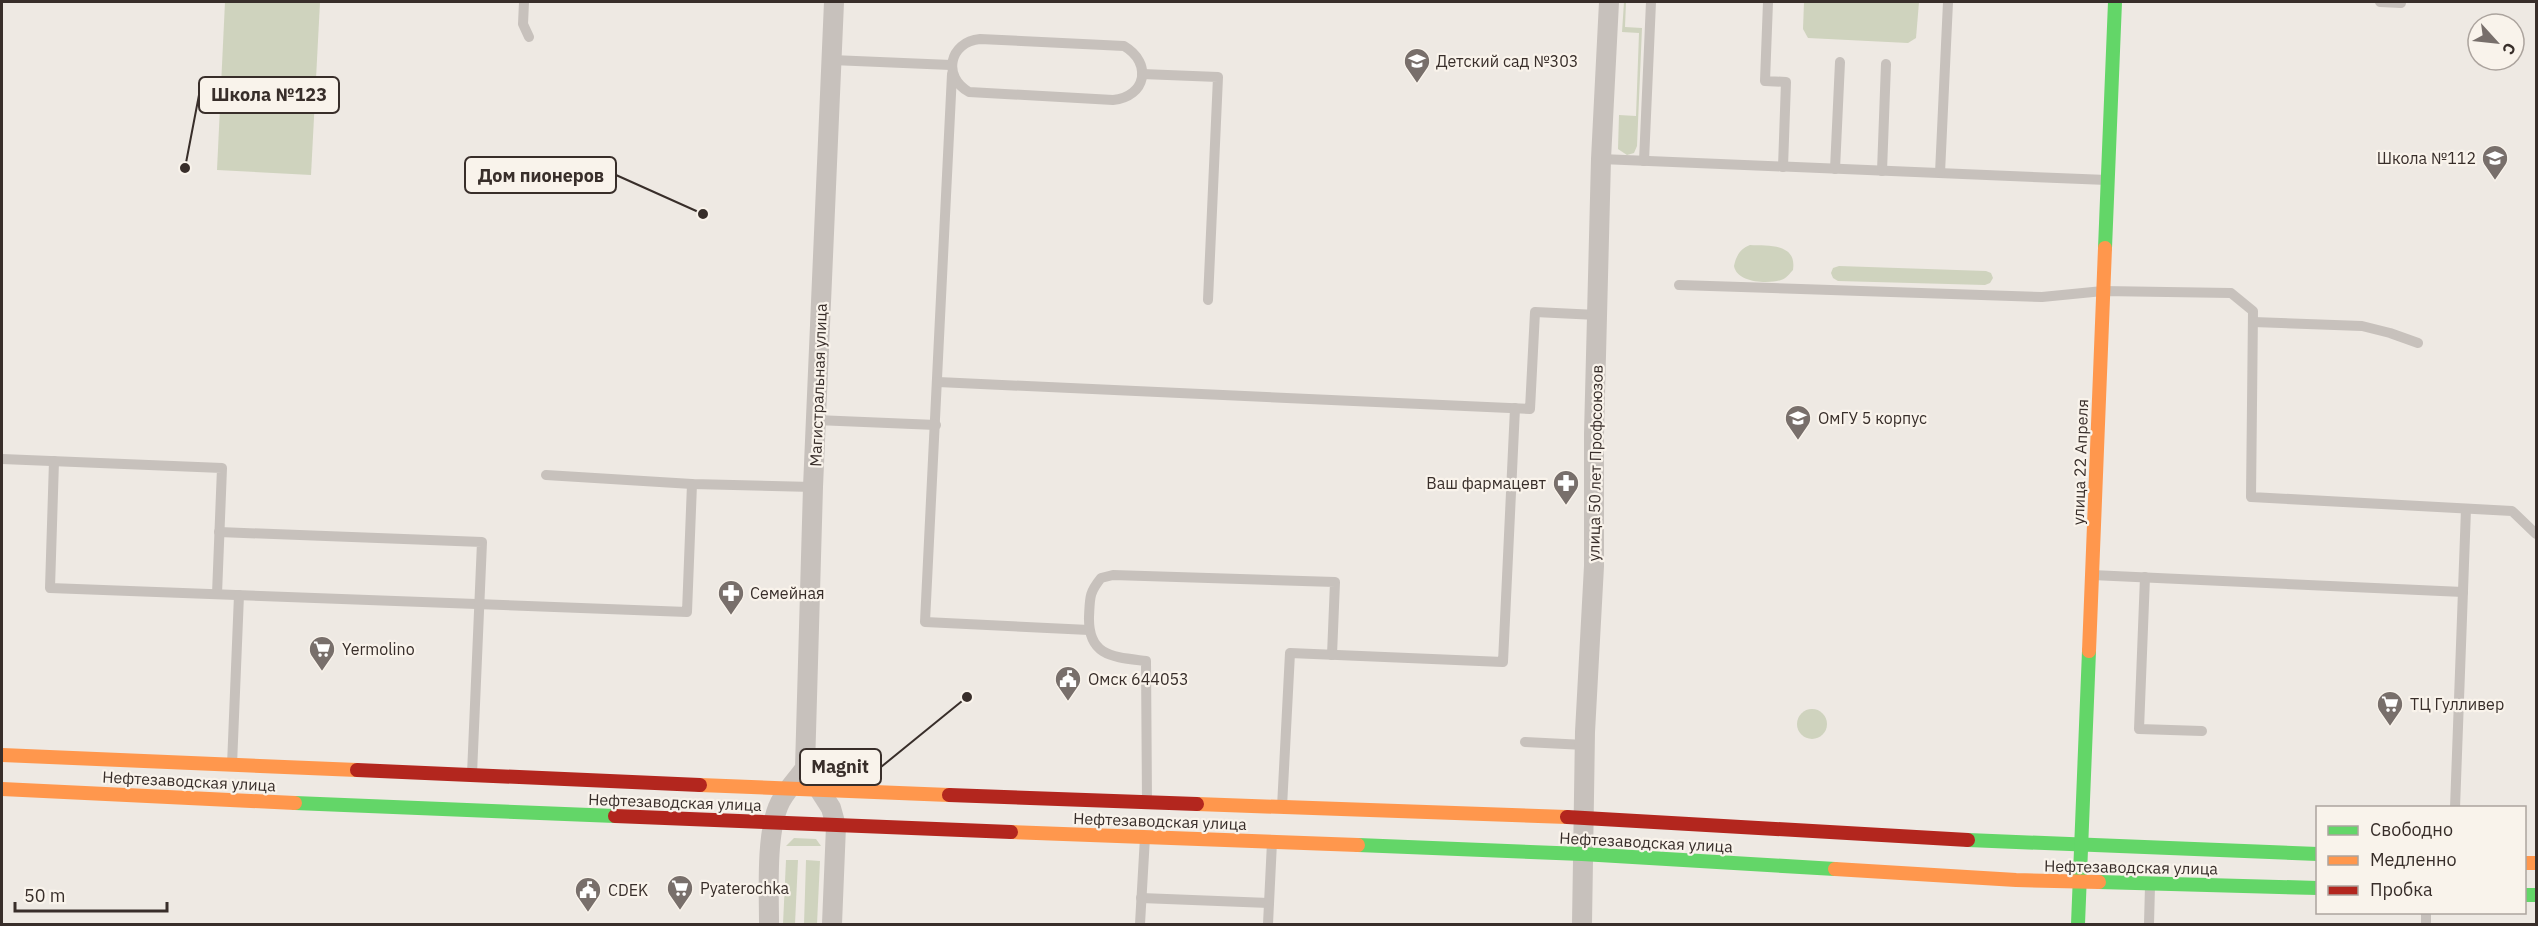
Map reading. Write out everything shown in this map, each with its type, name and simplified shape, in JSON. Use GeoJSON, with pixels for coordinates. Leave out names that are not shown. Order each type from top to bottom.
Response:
{"type":"FeatureCollection","features":[{"type":"Feature","properties":{"kind":"main road","name":"улица 22 Апреля"},"geometry":{"type":"LineString","coordinates":[[2078,924],[2115,2]]}},
{"type":"Feature","properties":{"kind":"main road","name":"Нефтезаводская улица"},"geometry":{"type":"LineString","coordinates":[[2,755],[1582,818],[2035,844],[2316,854]]}},
{"type":"Feature","properties":{"kind":"main road","name":"Нефтезаводская улица"},"geometry":{"type":"LineString","coordinates":[[2,789],[476,812],[1582,854],[2118,884],[2316,888]]}},
{"type":"Feature","properties":{"kind":"main road"},"geometry":{"type":"LineString","coordinates":[[2035,844],[2050,842],[2064,829],[2082,797]]}},
{"type":"Feature","properties":{"kind":"main road"},"geometry":{"type":"LineString","coordinates":[[2082,797],[2095,831],[2103,841],[2114,846]]}},
{"type":"Feature","properties":{"kind":"main road"},"geometry":{"type":"LineString","coordinates":[[2032,880],[2048,888],[2078,924],[2096,898],[2118,884]]}},
{"type":"Feature","properties":{"kind":"street","name":"Магистральная улица"},"geometry":{"type":"LineString","coordinates":[[805,768],[813,487],[834,2]]}},
{"type":"Feature","properties":{"kind":"street","name":"улица 50 лет Профсоюзов"},"geometry":{"type":"LineString","coordinates":[[1582,924],[1582,818],[1594,566],[1601,159],[1609,2]]}},
{"type":"Feature","properties":{"kind":"street"},"geometry":{"type":"LineString","coordinates":[[769,924],[770,858],[778,805],[805,768],[831,808],[836,826],[832,924]]}},
{"type":"Feature","properties":{"kind":"lane"},"geometry":{"type":"LineString","coordinates":[[524,2],[523,24],[529,38]]}},
{"type":"Feature","properties":{"kind":"lane"},"geometry":{"type":"LineString","coordinates":[[1644,160],[1651,2]]}},
{"type":"Feature","properties":{"kind":"lane"},"geometry":{"type":"LineString","coordinates":[[1768,2],[1765,81],[1786,82],[1783,167]]}},
{"type":"Feature","properties":{"kind":"lane"},"geometry":{"type":"LineString","coordinates":[[1940,173],[1947,2]]}},
{"type":"Feature","properties":{"kind":"lane"},"geometry":{"type":"LineString","coordinates":[[2380,2],[2401,3]]}},
{"type":"Feature","properties":{"kind":"lane"},"geometry":{"type":"LineString","coordinates":[[952,70],[961,88],[978,94],[1113,100],[1122,99],[1136,90],[1142,74],[1141,65],[1132,51],[1124,46],[972,40],[957,49],[952,70],[925,622],[1089,630]]}},
{"type":"Feature","properties":{"kind":"lane"},"geometry":{"type":"LineString","coordinates":[[831,60],[952,70]]}},
{"type":"Feature","properties":{"kind":"lane"},"geometry":{"type":"LineString","coordinates":[[1835,169],[1840,62]]}},
{"type":"Feature","properties":{"kind":"lane"},"geometry":{"type":"LineString","coordinates":[[1882,171],[1886,64]]}},
{"type":"Feature","properties":{"kind":"lane"},"geometry":{"type":"LineString","coordinates":[[1142,74],[1218,77],[1208,300]]}},
{"type":"Feature","properties":{"kind":"lane"},"geometry":{"type":"LineString","coordinates":[[1601,159],[2108,180]]}},
{"type":"Feature","properties":{"kind":"lane"},"geometry":{"type":"LineString","coordinates":[[1679,285],[2042,297],[2103,291],[2231,293],[2253,310],[2251,497],[2512,511],[2536,534]]}},
{"type":"Feature","properties":{"kind":"lane"},"geometry":{"type":"LineString","coordinates":[[938,382],[1530,409],[1535,312],[1597,315]]}},
{"type":"Feature","properties":{"kind":"lane"},"geometry":{"type":"LineString","coordinates":[[2253,322],[2362,326],[2418,343]]}},
{"type":"Feature","properties":{"kind":"lane"},"geometry":{"type":"LineString","coordinates":[[1282,807],[1290,653],[1503,662],[1515,408]]}},
{"type":"Feature","properties":{"kind":"lane"},"geometry":{"type":"LineString","coordinates":[[816,420],[936,425]]}},
{"type":"Feature","properties":{"kind":"lane"},"geometry":{"type":"LineString","coordinates":[[2,459],[222,468],[217,594]]}},
{"type":"Feature","properties":{"kind":"lane"},"geometry":{"type":"LineString","coordinates":[[54,461],[50,588],[687,612],[692,484]]}},
{"type":"Feature","properties":{"kind":"lane"},"geometry":{"type":"LineString","coordinates":[[546,475],[692,484],[813,487]]}},
{"type":"Feature","properties":{"kind":"lane"},"geometry":{"type":"LineString","coordinates":[[2455,806],[2466,508]]}},
{"type":"Feature","properties":{"kind":"lane"},"geometry":{"type":"LineString","coordinates":[[219,532],[482,542],[472,774]]}},
{"type":"Feature","properties":{"kind":"lane"},"geometry":{"type":"LineString","coordinates":[[1147,802],[1146,661],[1112,657],[1095,646],[1089,630],[1090,592],[1101,578],[1113,575],[1335,582],[1332,655]]}},
{"type":"Feature","properties":{"kind":"lane"},"geometry":{"type":"LineString","coordinates":[[2091,575],[2463,592]]}},
{"type":"Feature","properties":{"kind":"lane"},"geometry":{"type":"LineString","coordinates":[[2145,578],[2139,729],[2202,731]]}},
{"type":"Feature","properties":{"kind":"lane"},"geometry":{"type":"LineString","coordinates":[[232,765],[239,595]]}},
{"type":"Feature","properties":{"kind":"lane"},"geometry":{"type":"LineString","coordinates":[[1524,742],[1585,745]]}},
{"type":"Feature","properties":{"kind":"lane"},"geometry":{"type":"LineString","coordinates":[[1140,924],[1145,837]]}},
{"type":"Feature","properties":{"kind":"lane"},"geometry":{"type":"LineString","coordinates":[[1268,924],[1272,842]]}},
{"type":"Feature","properties":{"kind":"lane"},"geometry":{"type":"LineString","coordinates":[[2149,924],[2150,884]]}},
{"type":"Feature","properties":{"kind":"lane"},"geometry":{"type":"LineString","coordinates":[[1141,897],[1269,903]]}},
{"type":"Feature","properties":{"kind":"green space"},"geometry":{"type":"Polygon","coordinates":[[[225,2],[320,2],[311,175],[217,170],[225,2]]]}},
{"type":"Feature","properties":{"kind":"green space"},"geometry":{"type":"Polygon","coordinates":[[[1624,2],[1626,2],[1625,27],[1642,28],[1637,146],[1634,153],[1627,155],[1618,149],[1619,115],[1636,116],[1639,33],[1622,32],[1624,2]]]}},
{"type":"Feature","properties":{"kind":"green space"},"geometry":{"type":"Polygon","coordinates":[[[1804,2],[1919,2],[1916,38],[1908,43],[1808,38],[1803,29],[1804,2]]]}},
{"type":"Feature","properties":{"kind":"green space"},"geometry":{"type":"Polygon","coordinates":[[[1750,245],[1773,246],[1786,250],[1791,255],[1793,270],[1785,278],[1775,281],[1754,281],[1741,276],[1736,272],[1735,262],[1741,251],[1750,245]]]}},
{"type":"Feature","properties":{"kind":"green space"},"geometry":{"type":"Polygon","coordinates":[[[1839,266],[1986,271],[1991,273],[1993,278],[1985,285],[1838,281],[1831,273],[1833,268],[1839,266]]]}},
{"type":"Feature","properties":{"kind":"green space"},"geometry":{"type":"Polygon","coordinates":[[[1812,709],[1818,710],[1826,718],[1826,730],[1818,738],[1812,739],[1806,738],[1798,730],[1797,724],[1798,718],[1806,710],[1812,709]]]}},
{"type":"Feature","properties":{"kind":"green space"},"geometry":{"type":"Polygon","coordinates":[[[794,838],[816,839],[821,846],[786,846],[794,838]]]}},
{"type":"Feature","properties":{"kind":"green space"},"geometry":{"type":"Polygon","coordinates":[[[786,860],[798,860],[795,924],[783,924],[786,860]]]}},
{"type":"Feature","properties":{"kind":"green space"},"geometry":{"type":"Polygon","coordinates":[[[806,860],[820,861],[817,924],[804,924],[806,860]]]}},
{"type":"Feature","properties":{"kind":"traffic: fast"},"geometry":{"type":"LineString","coordinates":[[2105,248],[2115,2]]}},
{"type":"Feature","properties":{"kind":"traffic: fast"},"geometry":{"type":"LineString","coordinates":[[2078,924],[2089,651]]}},
{"type":"Feature","properties":{"kind":"traffic: fast"},"geometry":{"type":"LineString","coordinates":[[295,803],[615,816]]}},
{"type":"Feature","properties":{"kind":"traffic: fast"},"geometry":{"type":"LineString","coordinates":[[1968,840],[2316,854]]}},
{"type":"Feature","properties":{"kind":"traffic: fast"},"geometry":{"type":"LineString","coordinates":[[1358,845],[1582,854],[1835,869]]}},
{"type":"Feature","properties":{"kind":"traffic: fast"},"geometry":{"type":"LineString","coordinates":[[2099,882],[2316,888]]}},
{"type":"Feature","properties":{"kind":"traffic: fast"},"geometry":{"type":"LineString","coordinates":[[2526,895],[2536,895]]}},
{"type":"Feature","properties":{"kind":"traffic: slow"},"geometry":{"type":"LineString","coordinates":[[2089,651],[2105,248]]}},
{"type":"Feature","properties":{"kind":"traffic: slow"},"geometry":{"type":"LineString","coordinates":[[2,755],[357,770]]}},
{"type":"Feature","properties":{"kind":"traffic: slow"},"geometry":{"type":"LineString","coordinates":[[700,785],[949,795]]}},
{"type":"Feature","properties":{"kind":"traffic: slow"},"geometry":{"type":"LineString","coordinates":[[2,789],[295,803]]}},
{"type":"Feature","properties":{"kind":"traffic: slow"},"geometry":{"type":"LineString","coordinates":[[1197,804],[1567,817]]}},
{"type":"Feature","properties":{"kind":"traffic: slow"},"geometry":{"type":"LineString","coordinates":[[1011,832],[1358,845]]}},
{"type":"Feature","properties":{"kind":"traffic: slow"},"geometry":{"type":"LineString","coordinates":[[2526,863],[2536,863]]}},
{"type":"Feature","properties":{"kind":"traffic: slow"},"geometry":{"type":"LineString","coordinates":[[1835,869],[2016,880],[2099,882]]}},
{"type":"Feature","properties":{"kind":"traffic: jam"},"geometry":{"type":"LineString","coordinates":[[357,770],[700,785]]}},
{"type":"Feature","properties":{"kind":"traffic: jam"},"geometry":{"type":"LineString","coordinates":[[949,795],[1197,804]]}},
{"type":"Feature","properties":{"kind":"traffic: jam"},"geometry":{"type":"LineString","coordinates":[[615,816],[1011,832]]}},
{"type":"Feature","properties":{"kind":"traffic: jam"},"geometry":{"type":"LineString","coordinates":[[1567,817],[1968,840]]}},
{"type":"Feature","properties":{"kind":"place","name":"Детский сад №303"},"geometry":{"type":"Point","coordinates":[1417,84]}},
{"type":"Feature","properties":{"kind":"place","name":"Школа №123"},"geometry":{"type":"Point","coordinates":[185,168]}},
{"type":"Feature","properties":{"kind":"place","name":"Школа №112"},"geometry":{"type":"Point","coordinates":[2495,181]}},
{"type":"Feature","properties":{"kind":"place","name":"Дом пионеров"},"geometry":{"type":"Point","coordinates":[703,214]}},
{"type":"Feature","properties":{"kind":"place","name":"ОмГУ 5 корпус"},"geometry":{"type":"Point","coordinates":[1798,441]}},
{"type":"Feature","properties":{"kind":"place","name":"Ваш фармацевт"},"geometry":{"type":"Point","coordinates":[1566,506]}},
{"type":"Feature","properties":{"kind":"place","name":"Семейная"},"geometry":{"type":"Point","coordinates":[731,616]}},
{"type":"Feature","properties":{"kind":"place","name":"Yermolino"},"geometry":{"type":"Point","coordinates":[322,672]}},
{"type":"Feature","properties":{"kind":"place","name":"Magnit"},"geometry":{"type":"Point","coordinates":[967,697]}},
{"type":"Feature","properties":{"kind":"place","name":"Омск 644053"},"geometry":{"type":"Point","coordinates":[1068,702]}},
{"type":"Feature","properties":{"kind":"place","name":"ТЦ Гулливер"},"geometry":{"type":"Point","coordinates":[2390,727]}},
{"type":"Feature","properties":{"kind":"place","name":"Pyaterochka"},"geometry":{"type":"Point","coordinates":[680,911]}},
{"type":"Feature","properties":{"kind":"place","name":"CDEK"},"geometry":{"type":"Point","coordinates":[588,913]}}]}
